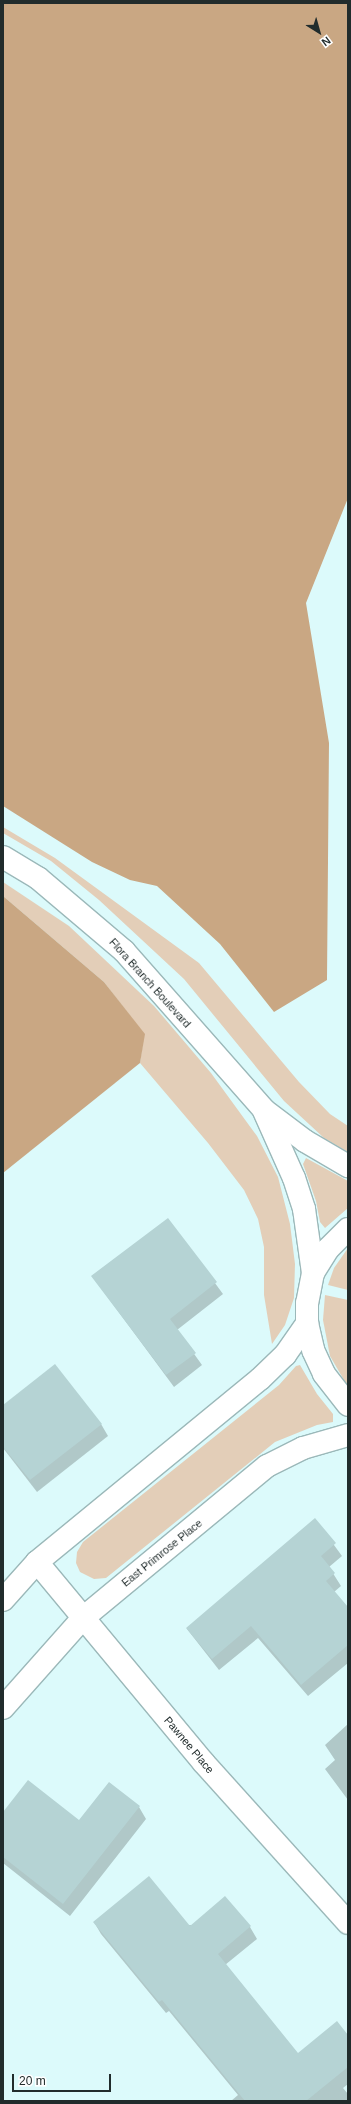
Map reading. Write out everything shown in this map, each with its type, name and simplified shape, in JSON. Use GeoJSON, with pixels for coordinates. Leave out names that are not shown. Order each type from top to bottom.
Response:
{"type":"FeatureCollection","features":[{"type":"Feature","properties":{"kind":"street","name":"Flora Branch Boulevard"},"geometry":{"type":"LineString","coordinates":[[3,857],[38,878],[124,951],[264,1110],[305,1141],[348,1166]]}},
{"type":"Feature","properties":{"kind":"street","name":"Flora Branch Boulevard"},"geometry":{"type":"LineString","coordinates":[[264,1110],[294,1178],[304,1209],[313,1273],[307,1303],[307,1323],[313,1350],[324,1374],[348,1405]]}},
{"type":"Feature","properties":{"kind":"street","name":"Flora Branch Boulevard"},"geometry":{"type":"LineString","coordinates":[[313,1273],[328,1249],[348,1229]]}},
{"type":"Feature","properties":{"kind":"street"},"geometry":{"type":"LineString","coordinates":[[3,1600],[37,1562],[260,1379],[285,1355],[307,1323]]}},
{"type":"Feature","properties":{"kind":"street","name":"East Primrose Place"},"geometry":{"type":"LineString","coordinates":[[3,1708],[83,1618],[267,1466],[302,1448],[348,1435]]}},
{"type":"Feature","properties":{"kind":"street","name":"Pawnee Place"},"geometry":{"type":"LineString","coordinates":[[37,1562],[204,1763],[348,1923]]}},
{"type":"Feature","properties":{"kind":"shaded area"},"geometry":{"type":"Polygon","coordinates":[[[3,3],[348,3],[348,498],[306,603],[329,743],[327,980],[274,1012],[220,944],[157,886],[130,880],[92,862],[3,806],[3,3]]]}},
{"type":"Feature","properties":{"kind":"shaded area"},"geometry":{"type":"Polygon","coordinates":[[[3,827],[55,858],[199,963],[299,1082],[330,1114],[348,1126],[348,1152],[324,1138],[284,1101],[184,979],[99,900],[51,861],[3,833],[3,827]]]}},
{"type":"Feature","properties":{"kind":"shaded area"},"geometry":{"type":"Polygon","coordinates":[[[3,882],[69,926],[154,1006],[211,1073],[257,1136],[278,1177],[290,1224],[295,1264],[294,1298],[285,1325],[272,1344],[264,1295],[264,1247],[258,1219],[244,1190],[208,1143],[140,1063],[144,1034],[104,982],[3,896],[3,882]]]}},
{"type":"Feature","properties":{"kind":"shaded area"},"geometry":{"type":"Polygon","coordinates":[[[3,896],[104,982],[145,1034],[140,1063],[3,1173],[3,896]]]}},
{"type":"Feature","properties":{"kind":"shaded area"},"geometry":{"type":"Polygon","coordinates":[[[306,1158],[348,1181],[348,1208],[325,1228],[320,1222],[316,1201],[303,1164],[306,1158]]]}},
{"type":"Feature","properties":{"kind":"shaded area"},"geometry":{"type":"Polygon","coordinates":[[[348,1248],[348,1290],[328,1285],[334,1268],[348,1248]]]}},
{"type":"Feature","properties":{"kind":"shaded area"},"geometry":{"type":"Polygon","coordinates":[[[325,1295],[348,1300],[348,1387],[330,1356],[323,1320],[325,1295]]]}},
{"type":"Feature","properties":{"kind":"shaded area"},"geometry":{"type":"Polygon","coordinates":[[[300,1365],[317,1394],[333,1414],[333,1422],[317,1425],[275,1442],[106,1578],[94,1579],[80,1572],[76,1563],[77,1552],[83,1542],[279,1385],[296,1366],[300,1365]]]}},
{"type":"Feature","properties":{"kind":"building"},"geometry":{"type":"Polygon","coordinates":[[[168,1218],[217,1282],[170,1319],[196,1353],[166,1375],[91,1276],[168,1218]]]}},
{"type":"Feature","properties":{"kind":"building"},"geometry":{"type":"Polygon","coordinates":[[[55,1364],[102,1424],[30,1480],[3,1447],[3,1405],[55,1364]]]}},
{"type":"Feature","properties":{"kind":"building"},"geometry":{"type":"Polygon","coordinates":[[[315,1518],[336,1543],[321,1556],[335,1573],[326,1581],[348,1607],[348,1645],[301,1685],[251,1626],[212,1659],[186,1628],[315,1518]]]}},
{"type":"Feature","properties":{"kind":"building"},"geometry":{"type":"Polygon","coordinates":[[[28,1780],[79,1820],[109,1782],[140,1806],[63,1904],[3,1857],[3,1812],[28,1780]]]}},
{"type":"Feature","properties":{"kind":"building"},"geometry":{"type":"Polygon","coordinates":[[[149,1876],[190,1926],[225,1896],[251,1926],[218,1954],[298,2053],[337,2021],[348,2035],[348,2067],[306,2101],[245,2101],[162,2000],[159,2002],[93,1922],[149,1876]]]}}]}
